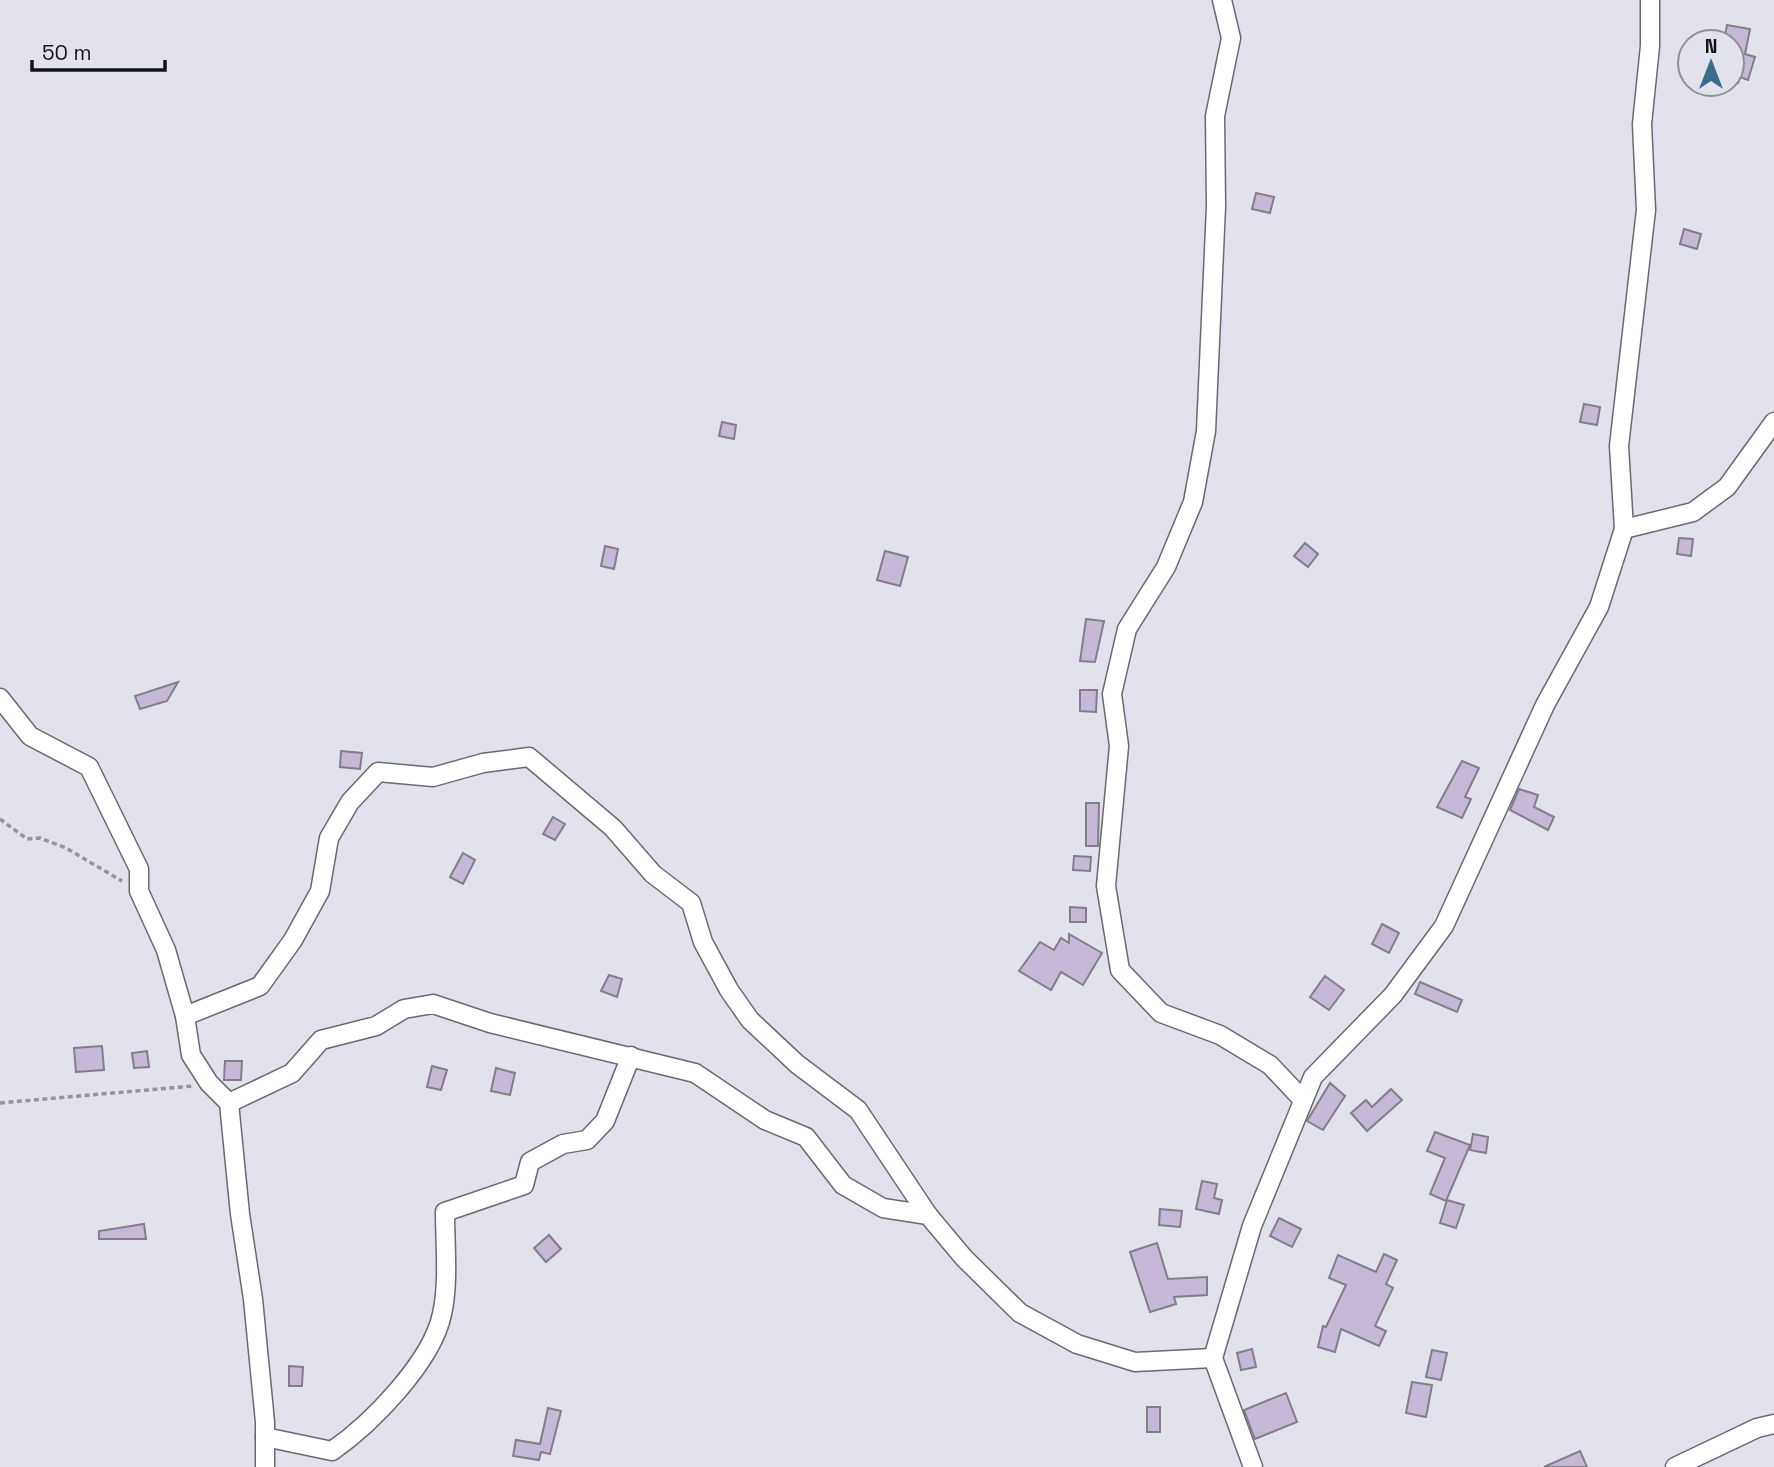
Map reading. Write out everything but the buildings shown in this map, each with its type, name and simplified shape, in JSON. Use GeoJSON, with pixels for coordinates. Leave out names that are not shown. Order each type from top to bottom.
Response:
{"type":"FeatureCollection","features":[{"type":"Feature","properties":{"kind":"street"},"geometry":{"type":"LineString","coordinates":[[1222,0],[1230,38],[1214,116],[1216,206],[1206,432],[1193,502],[1166,567],[1127,629],[1112,694],[1119,746],[1106,886],[1120,970],[1161,1013],[1220,1035],[1270,1065],[1303,1100]]}},
{"type":"Feature","properties":{"kind":"street"},"geometry":{"type":"LineString","coordinates":[[1253,1467],[1213,1358],[1252,1226],[1313,1077],[1393,995],[1444,926],[1545,705],[1599,607],[1624,529],[1619,446],[1646,210],[1642,124],[1650,46],[1650,0]]}},
{"type":"Feature","properties":{"kind":"street"},"geometry":{"type":"LineString","coordinates":[[1624,529],[1693,512],[1727,487],[1774,422]]}},
{"type":"Feature","properties":{"kind":"street"},"geometry":{"type":"LineString","coordinates":[[0,698],[30,736],[89,767],[139,869],[139,891],[166,950],[185,1016],[191,1055],[209,1083],[229,1103],[240,1214],[253,1299],[265,1437],[265,1467]]}},
{"type":"Feature","properties":{"kind":"street"},"geometry":{"type":"LineString","coordinates":[[185,1016],[260,986],[293,940],[320,891],[329,838],[350,802],[378,772],[433,777],[483,763],[529,757],[613,828],[653,874],[691,903],[703,942],[729,990],[750,1020],[797,1064],[858,1110],[928,1215],[964,1258],[1020,1313],[1077,1343],[1135,1362],[1213,1358]]}},
{"type":"Feature","properties":{"kind":"street"},"geometry":{"type":"LineString","coordinates":[[229,1103],[292,1073],[321,1040],[376,1026],[404,1009],[433,1004],[490,1023],[695,1073],[765,1120],[806,1137],[844,1185],[883,1209],[928,1215]]}},
{"type":"Feature","properties":{"kind":"street"},"geometry":{"type":"LineString","coordinates":[[265,1437],[332,1451],[378,1411],[422,1359],[442,1315],[445,1212],[524,1185],[530,1162],[563,1144],[587,1140],[606,1121],[631,1056]]}},
{"type":"Feature","properties":{"kind":"street"},"geometry":{"type":"LineString","coordinates":[[1675,1467],[1757,1428],[1774,1424]]}},
{"type":"Feature","properties":{"kind":"path"},"geometry":{"type":"LineString","coordinates":[[0,819],[27,839],[40,838],[66,848],[139,891]]}},
{"type":"Feature","properties":{"kind":"path"},"geometry":{"type":"LineString","coordinates":[[0,1103],[124,1090],[174,1089],[209,1083]]}}]}
